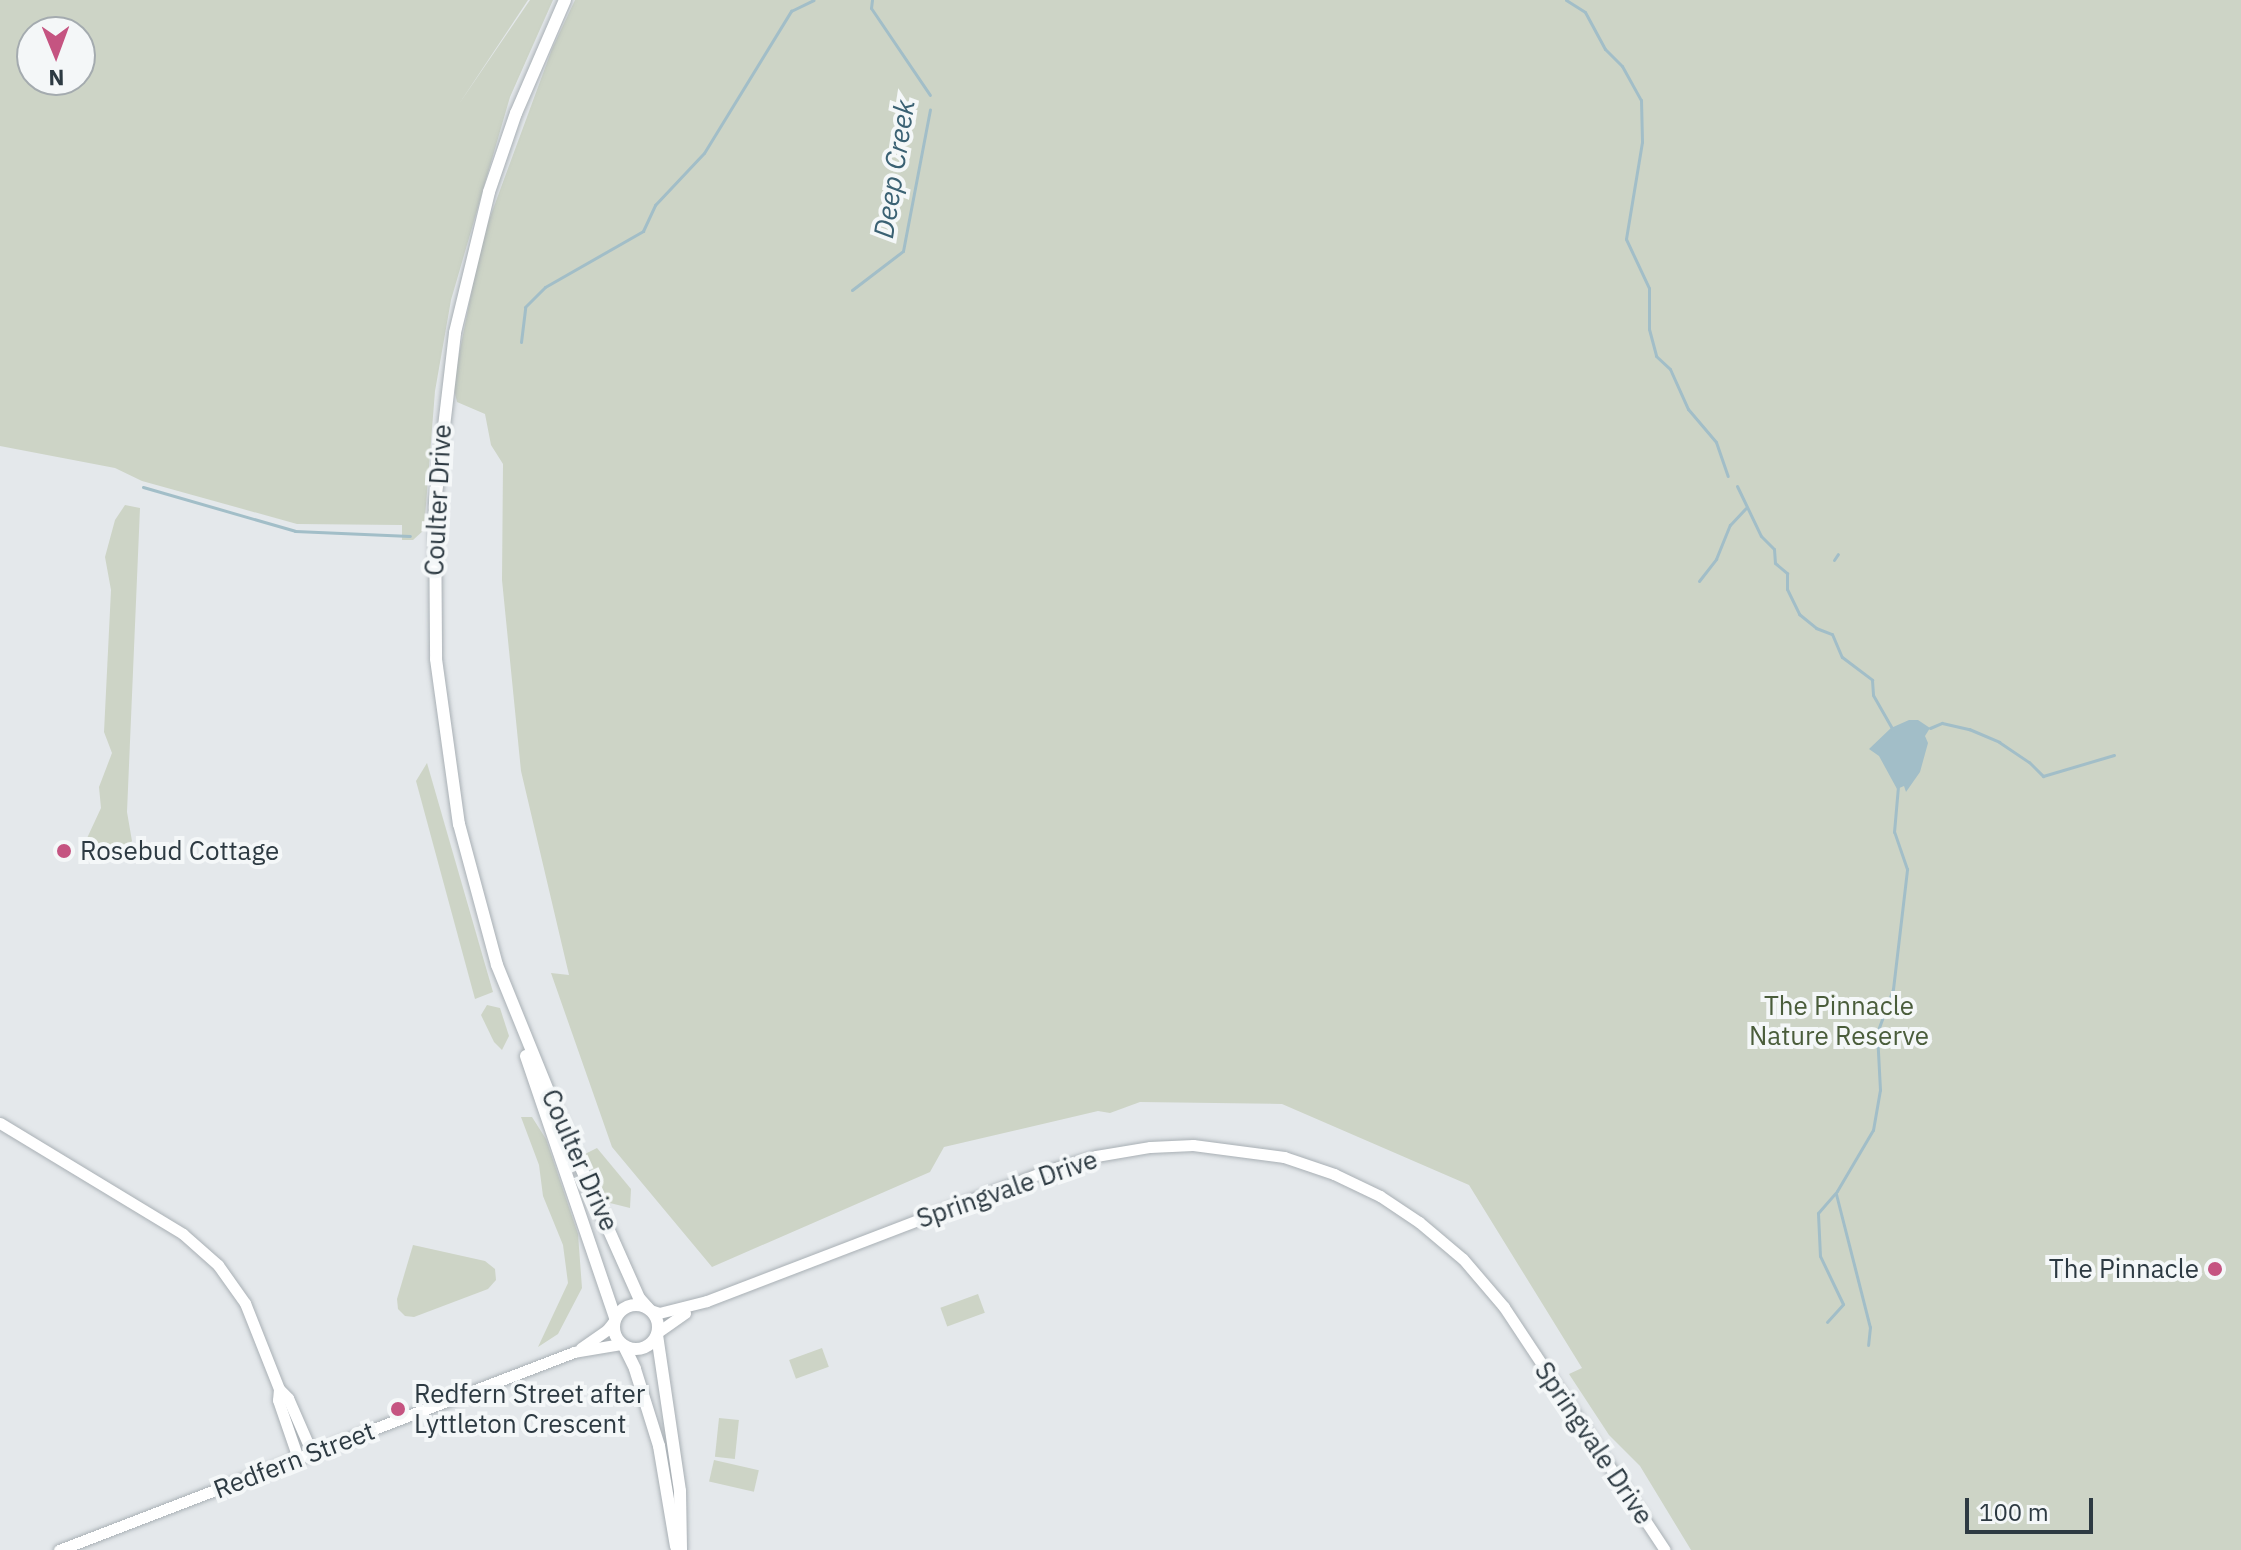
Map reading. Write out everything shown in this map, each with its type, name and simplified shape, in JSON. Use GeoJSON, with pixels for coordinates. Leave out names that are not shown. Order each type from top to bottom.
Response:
{"type":"FeatureCollection","features":[{"type":"Feature","properties":{"kind":"main road","name":"Coulter Drive"},"geometry":{"type":"LineString","coordinates":[[565,0],[511,127],[471,256],[455,333],[438,457],[434,560],[436,659],[451,778],[483,919],[615,1319]]}},
{"type":"Feature","properties":{"kind":"main road","name":"Coulter Drive"},"geometry":{"type":"LineString","coordinates":[[513,1010],[639,1298],[649,1309]]}},
{"type":"Feature","properties":{"kind":"main road"},"geometry":{"type":"LineString","coordinates":[[0,1123],[201,1249],[226,1275],[245,1303],[279,1389],[288,1398],[312,1453]]}},
{"type":"Feature","properties":{"kind":"main road","name":"Springvale Drive"},"geometry":{"type":"LineString","coordinates":[[649,1309],[659,1313],[707,1301],[1049,1170],[1096,1156],[1150,1147],[1193,1145],[1284,1157],[1334,1174],[1380,1196],[1419,1222],[1469,1265],[1504,1307],[1665,1550]]}},
{"type":"Feature","properties":{"kind":"main road","name":"Springvale Drive"},"geometry":{"type":"LineString","coordinates":[[657,1333],[707,1301]]}},
{"type":"Feature","properties":{"kind":"main road"},"geometry":{"type":"LineString","coordinates":[[626,1307],[649,1309],[657,1320],[680,1491],[679,1550],[659,1446],[635,1369],[614,1333],[615,1319],[626,1307]]}},
{"type":"Feature","properties":{"kind":"main road","name":"Redfern Street"},"geometry":{"type":"LineString","coordinates":[[59,1550],[574,1352],[607,1330],[615,1319]]}},
{"type":"Feature","properties":{"kind":"main road"},"geometry":{"type":"LineString","coordinates":[[622,1345],[639,1349],[653,1342],[657,1333]]}},
{"type":"Feature","properties":{"kind":"main road","name":"Redfern Street"},"geometry":{"type":"LineString","coordinates":[[574,1352],[622,1345]]}},
{"type":"Feature","properties":{"kind":"main road"},"geometry":{"type":"LineString","coordinates":[[279,1389],[278,1400],[298,1458]]}},
{"type":"Feature","properties":{"kind":"green space"},"geometry":{"type":"Polygon","coordinates":[[[0,0],[528,0],[459,104],[530,0],[553,0],[510,97],[451,300],[435,391],[424,530],[413,540],[402,540],[402,525],[297,524],[142,481],[115,468],[0,446],[0,0]]]}},
{"type":"Feature","properties":{"kind":"green space","name":"The Pinnacle Nature Reserve"},"geometry":{"type":"Polygon","coordinates":[[[575,0],[2241,0],[2241,1550],[1691,1550],[1640,1466],[1609,1435],[1569,1374],[1582,1368],[1469,1185],[1282,1104],[1140,1102],[1110,1113],[1098,1111],[944,1147],[930,1172],[712,1267],[612,1147],[551,973],[569,975],[521,771],[502,580],[503,464],[491,445],[485,414],[457,402],[453,385],[482,239],[552,49],[575,0]]]}},
{"type":"Feature","properties":{"kind":"green space"},"geometry":{"type":"Polygon","coordinates":[[[125,505],[140,508],[127,812],[132,841],[126,850],[104,845],[95,854],[82,849],[101,808],[99,787],[112,753],[104,732],[111,590],[105,557],[115,520],[125,505]]]}},
{"type":"Feature","properties":{"kind":"green space"},"geometry":{"type":"Polygon","coordinates":[[[427,763],[493,992],[475,999],[416,781],[427,763]]]}},
{"type":"Feature","properties":{"kind":"green space"},"geometry":{"type":"Polygon","coordinates":[[[487,1005],[500,1008],[509,1036],[502,1050],[494,1042],[481,1015],[487,1005]]]}},
{"type":"Feature","properties":{"kind":"green space"},"geometry":{"type":"Polygon","coordinates":[[[521,1117],[532,1117],[546,1139],[578,1234],[582,1288],[558,1334],[538,1347],[568,1283],[563,1245],[543,1196],[539,1165],[521,1117]]]}},
{"type":"Feature","properties":{"kind":"green space"},"geometry":{"type":"Polygon","coordinates":[[[597,1148],[631,1189],[630,1208],[610,1203],[583,1155],[597,1148]]]}},
{"type":"Feature","properties":{"kind":"green space"},"geometry":{"type":"Polygon","coordinates":[[[413,1245],[485,1261],[495,1269],[496,1280],[488,1289],[414,1317],[405,1316],[398,1309],[397,1299],[413,1245]]]}},
{"type":"Feature","properties":{"kind":"green space"},"geometry":{"type":"Polygon","coordinates":[[[978,1294],[985,1313],[947,1326],[940,1308],[978,1294]]]}},
{"type":"Feature","properties":{"kind":"green space"},"geometry":{"type":"Polygon","coordinates":[[[822,1348],[829,1367],[796,1379],[789,1360],[822,1348]]]}},
{"type":"Feature","properties":{"kind":"green space"},"geometry":{"type":"Polygon","coordinates":[[[719,1418],[739,1420],[735,1459],[715,1457],[719,1418]]]}},
{"type":"Feature","properties":{"kind":"green space"},"geometry":{"type":"Polygon","coordinates":[[[714,1460],[759,1470],[754,1492],[709,1481],[714,1460]]]}},
{"type":"Feature","properties":{"kind":"water"},"geometry":{"type":"Polygon","coordinates":[[[1909,720],[1918,720],[1930,728],[1925,736],[1928,743],[1920,772],[1906,792],[1904,786],[1897,789],[1879,756],[1869,749],[1891,728],[1909,720]]]}},
{"type":"Feature","properties":{"kind":"waterway"},"geometry":{"type":"LineString","coordinates":[[521,342],[525,307],[545,287],[643,231],[655,205],[704,153],[791,11],[814,0]]}},
{"type":"Feature","properties":{"kind":"waterway","name":"Deep Creek"},"geometry":{"type":"LineString","coordinates":[[872,0],[871,8],[930,95]]}},
{"type":"Feature","properties":{"kind":"waterway"},"geometry":{"type":"LineString","coordinates":[[1566,0],[1585,12],[1605,49],[1622,66],[1641,100],[1642,142],[1626,239],[1649,288],[1649,329],[1656,356],[1670,369],[1688,409],[1716,442],[1728,476]]}},
{"type":"Feature","properties":{"kind":"waterway","name":"Deep Creek"},"geometry":{"type":"LineString","coordinates":[[852,290],[903,251],[930,110]]}},
{"type":"Feature","properties":{"kind":"waterway"},"geometry":{"type":"LineString","coordinates":[[1737,486],[1761,536],[1774,549],[1775,563],[1787,573],[1787,589],[1799,614],[1816,628],[1832,634],[1842,657],[1872,680],[1873,695],[1893,730]]}},
{"type":"Feature","properties":{"kind":"waterway"},"geometry":{"type":"LineString","coordinates":[[143,487],[295,531],[410,536]]}},
{"type":"Feature","properties":{"kind":"waterway"},"geometry":{"type":"LineString","coordinates":[[1699,581],[1716,559],[1730,525],[1746,508]]}},
{"type":"Feature","properties":{"kind":"waterway"},"geometry":{"type":"LineString","coordinates":[[1834,560],[1838,554]]}},
{"type":"Feature","properties":{"kind":"waterway"},"geometry":{"type":"LineString","coordinates":[[1930,728],[1942,723],[1969,729],[1999,742],[2029,762],[2043,776],[2114,755]]}},
{"type":"Feature","properties":{"kind":"waterway"},"geometry":{"type":"LineString","coordinates":[[1827,1322],[1843,1304],[1820,1256],[1818,1213],[1837,1191],[1873,1130],[1880,1090],[1877,1033],[1893,989],[1907,869],[1894,832],[1898,786]]}},
{"type":"Feature","properties":{"kind":"waterway"},"geometry":{"type":"LineString","coordinates":[[1836,1194],[1870,1327],[1868,1345]]}},
{"type":"Feature","properties":{"kind":"place","name":"Rosebud Cottage"},"geometry":{"type":"Point","coordinates":[64,851]}},
{"type":"Feature","properties":{"kind":"place","name":"The Pinnacle"},"geometry":{"type":"Point","coordinates":[2215,1269]}},
{"type":"Feature","properties":{"kind":"place","name":"Redfern Street after Lyttleton Crescent"},"geometry":{"type":"Point","coordinates":[398,1409]}}]}
